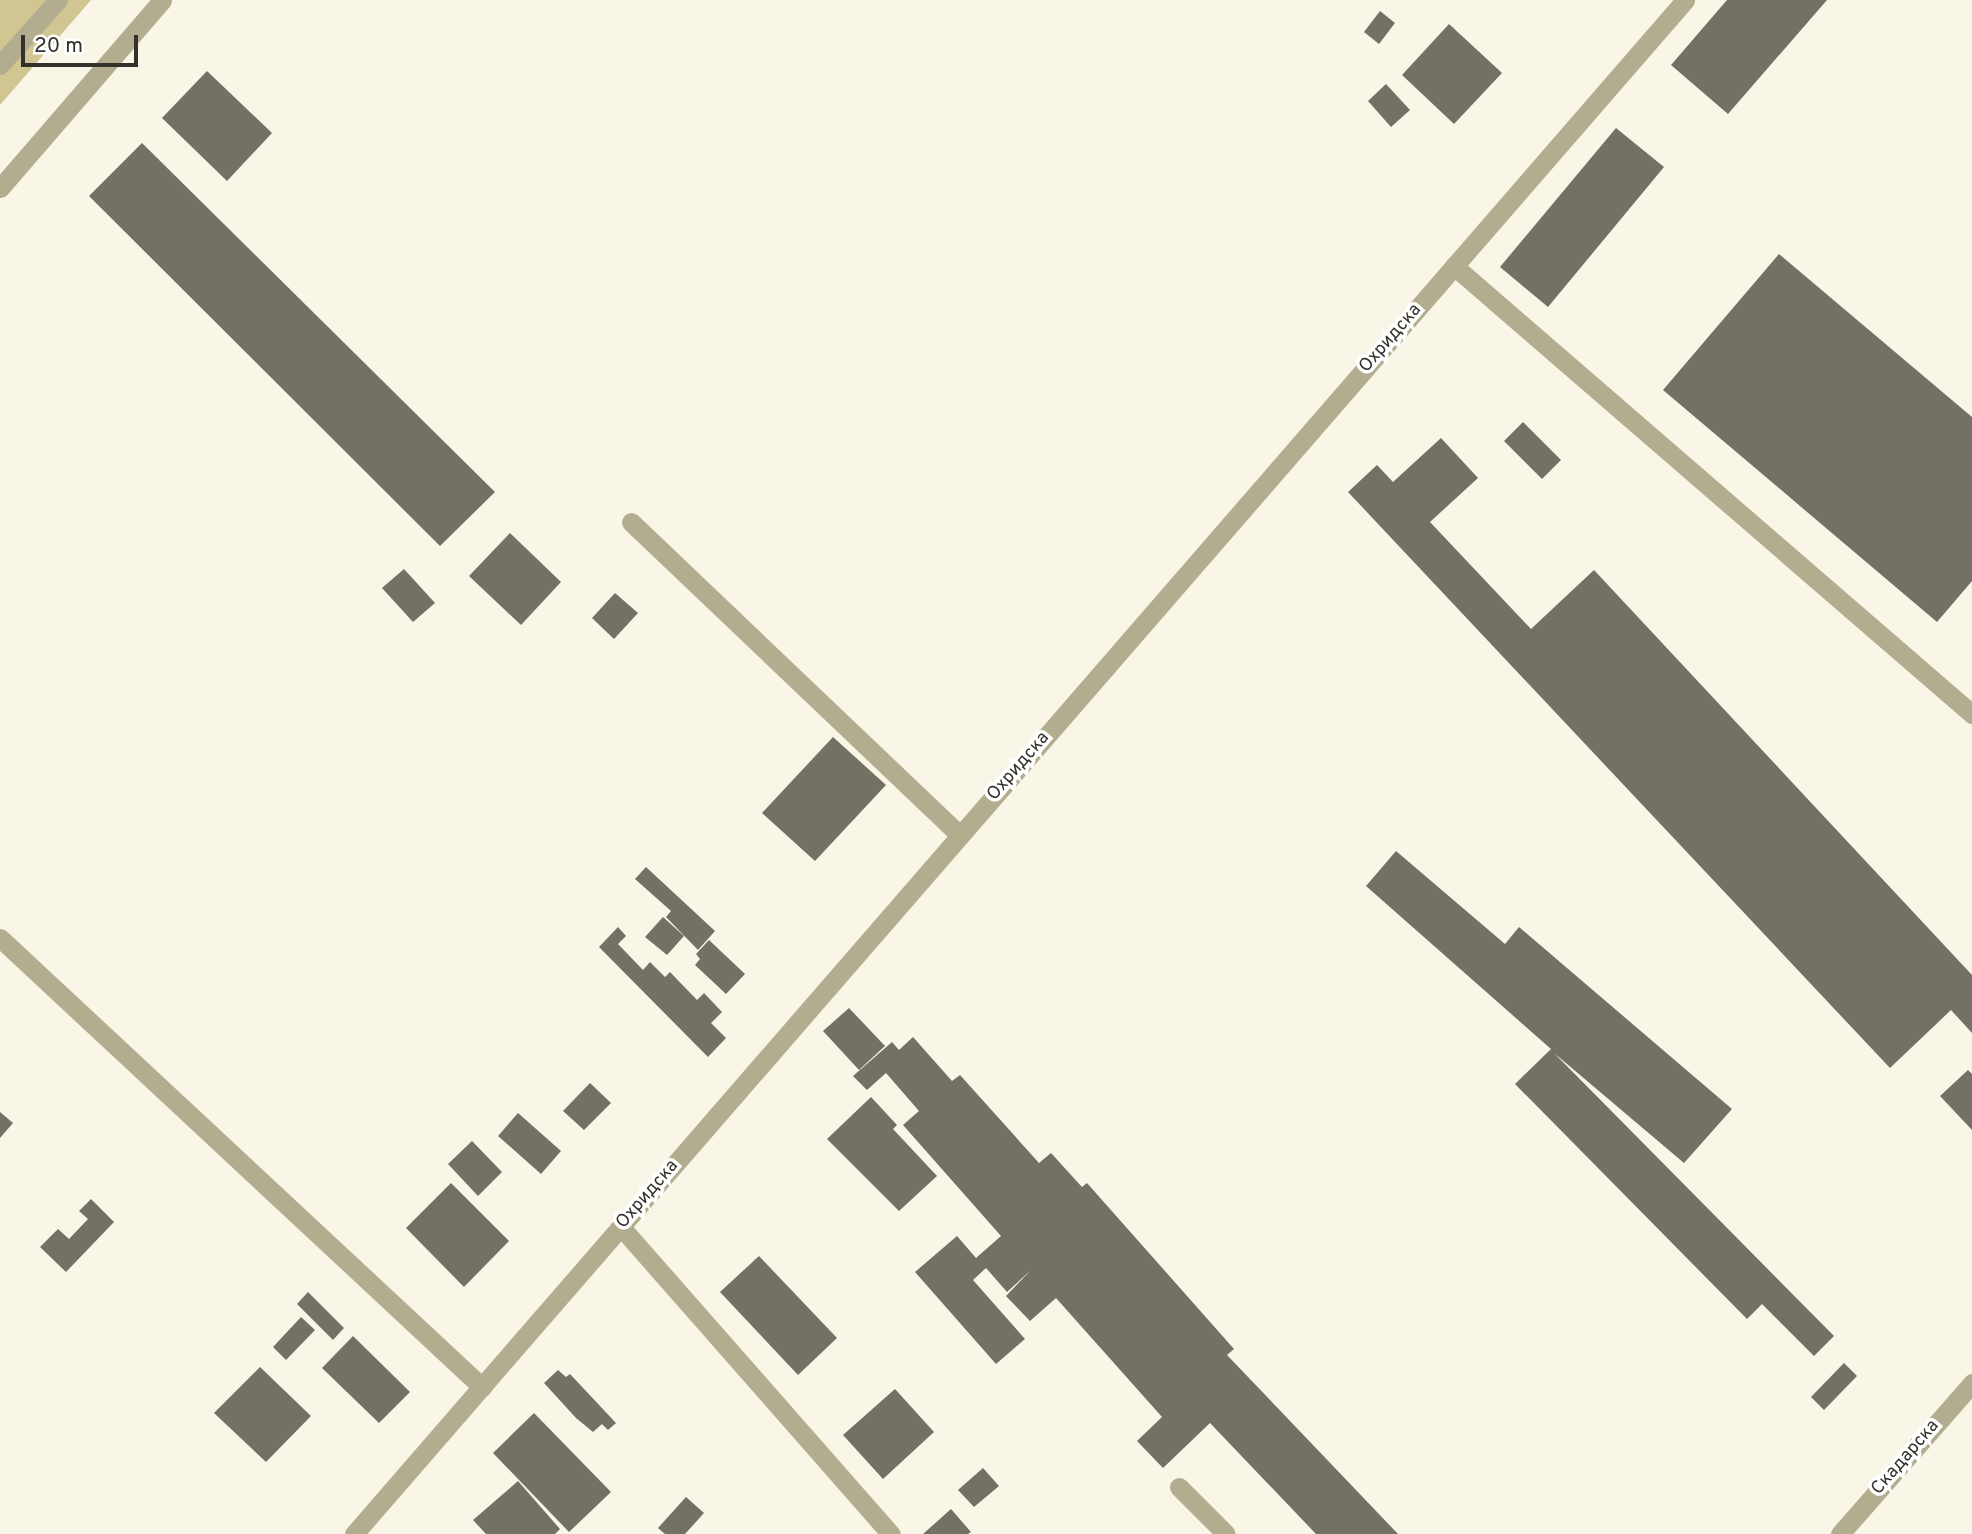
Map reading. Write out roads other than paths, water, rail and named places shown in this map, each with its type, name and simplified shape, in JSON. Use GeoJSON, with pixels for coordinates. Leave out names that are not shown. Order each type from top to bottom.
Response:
{"type":"FeatureCollection","features":[{"type":"Feature","properties":{"kind":"street"},"geometry":{"type":"LineString","coordinates":[[0,65],[58,0]]}},
{"type":"Feature","properties":{"kind":"street"},"geometry":{"type":"LineString","coordinates":[[0,188],[162,0]]}},
{"type":"Feature","properties":{"kind":"street","name":"Охридска"},"geometry":{"type":"LineString","coordinates":[[354,1534],[1685,0]]}},
{"type":"Feature","properties":{"kind":"street"},"geometry":{"type":"LineString","coordinates":[[1454,266],[1972,714]]}},
{"type":"Feature","properties":{"kind":"street"},"geometry":{"type":"LineString","coordinates":[[631,522],[960,835]]}},
{"type":"Feature","properties":{"kind":"street"},"geometry":{"type":"LineString","coordinates":[[0,938],[482,1387]]}},
{"type":"Feature","properties":{"kind":"street"},"geometry":{"type":"LineString","coordinates":[[621,1227],[891,1534]]}},
{"type":"Feature","properties":{"kind":"street","name":"Скадарска"},"geometry":{"type":"LineString","coordinates":[[1839,1534],[1972,1383]]}},
{"type":"Feature","properties":{"kind":"street"},"geometry":{"type":"LineString","coordinates":[[1179,1487],[1226,1534]]}}]}
